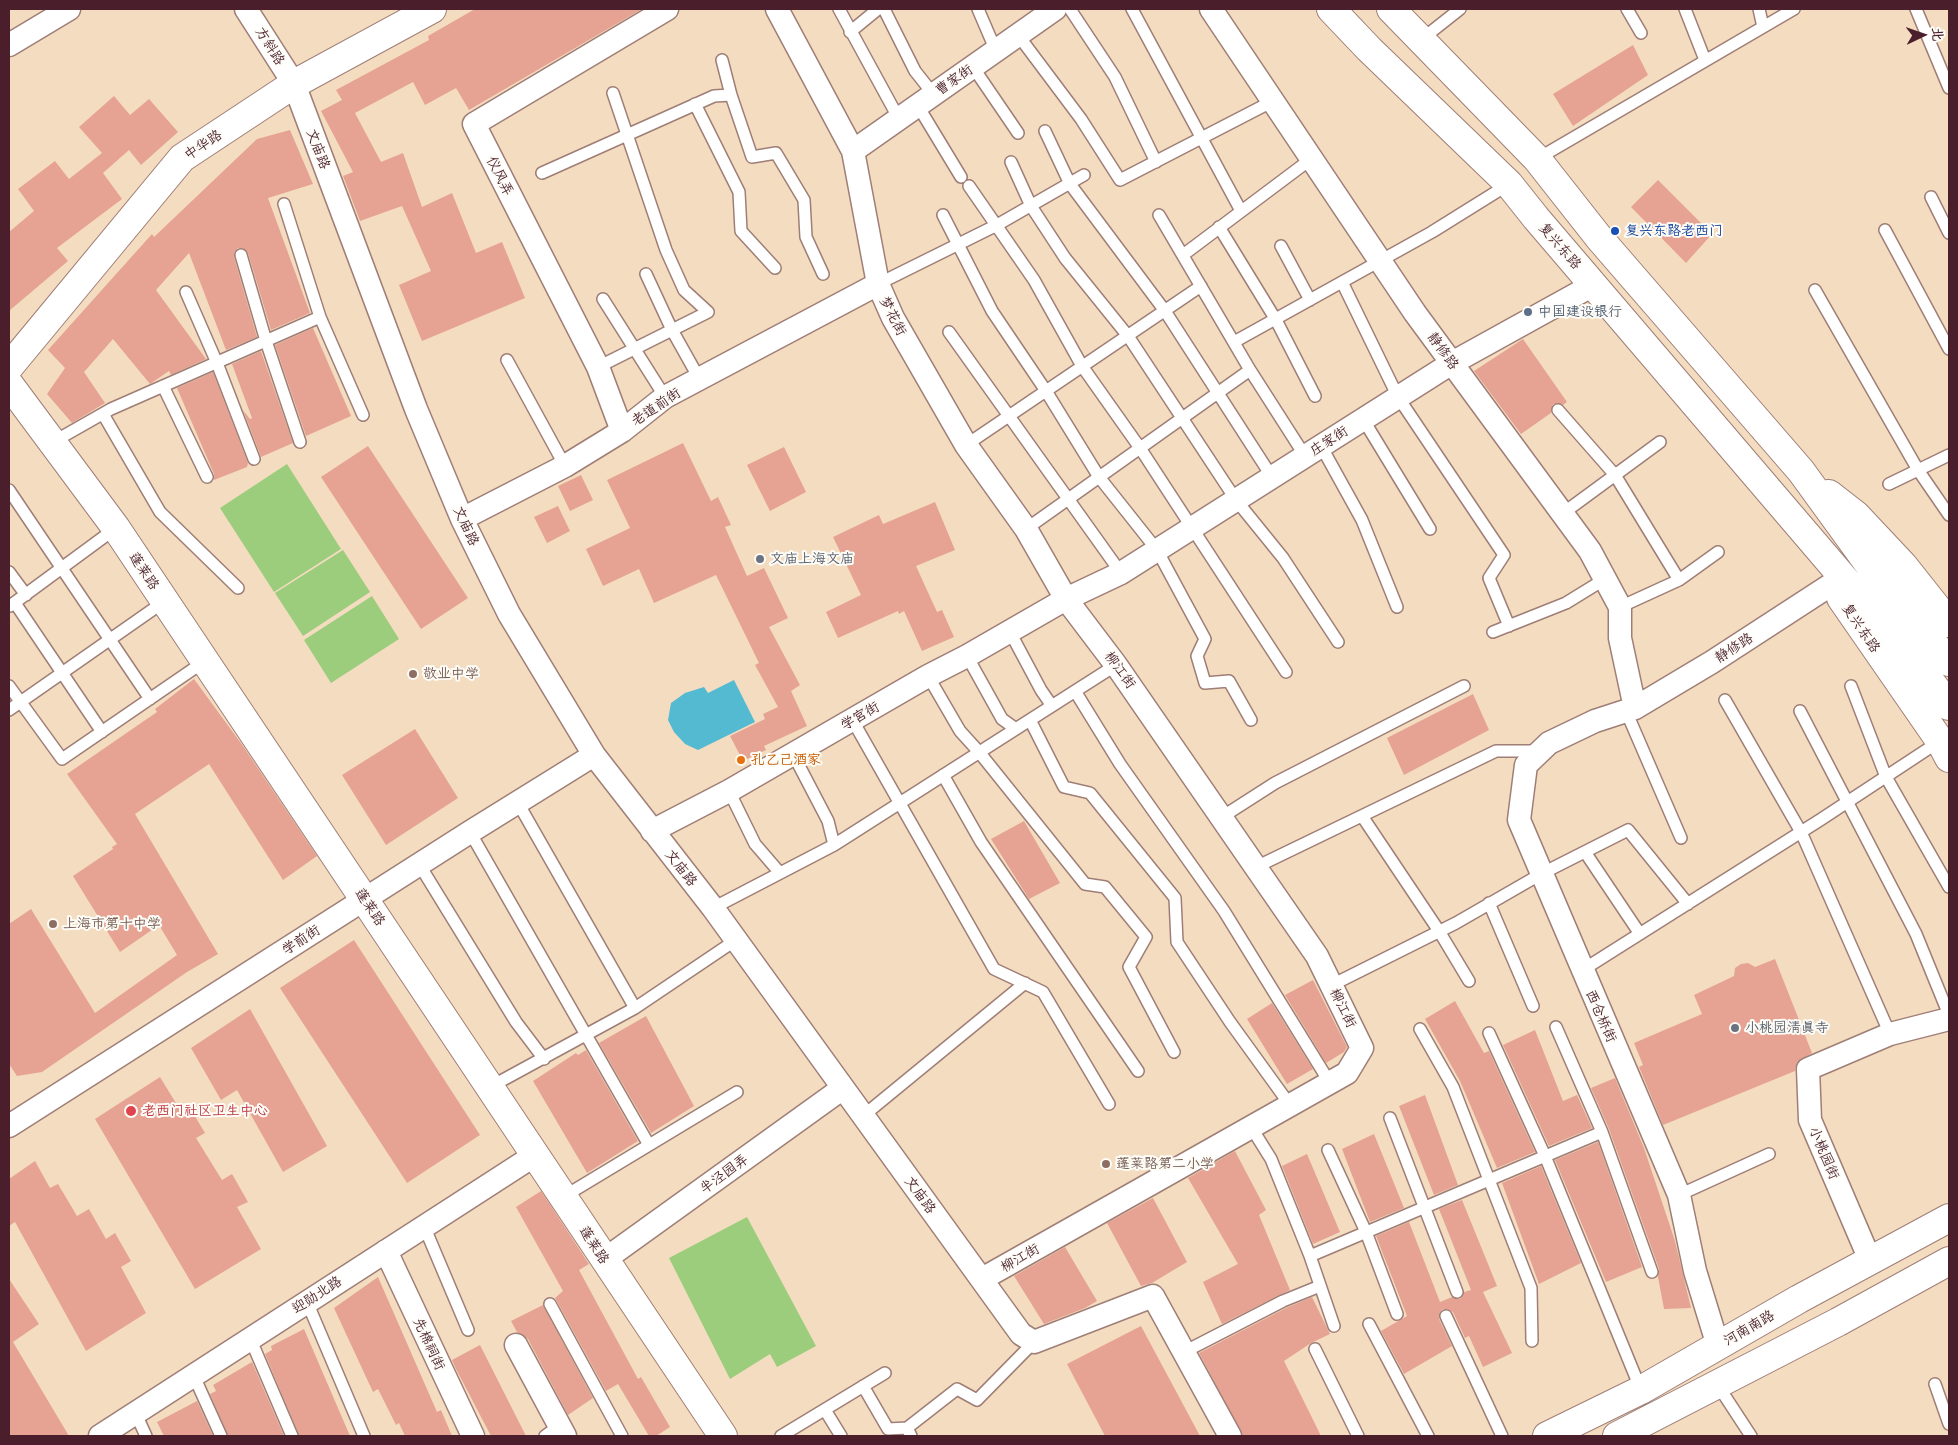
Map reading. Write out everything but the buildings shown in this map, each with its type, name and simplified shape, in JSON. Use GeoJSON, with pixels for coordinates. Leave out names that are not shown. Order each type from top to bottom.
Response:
{"type":"FeatureCollection","features":[{"type":"Feature","properties":{"kind":"main road","name":"中华路"},"geometry":{"type":"LineString","coordinates":[[9,367],[182,158],[294,84],[432,9]]}},
{"type":"Feature","properties":{"kind":"main road","name":"复兴东路"},"geometry":{"type":"LineString","coordinates":[[1331,9],[1369,49],[1509,184],[1918,665],[1949,706]]}},
{"type":"Feature","properties":{"kind":"main road"},"geometry":{"type":"LineString","coordinates":[[1391,9],[1537,159],[1600,239],[1801,471],[1878,577],[1949,662]]}},
{"type":"Feature","properties":{"kind":"main road","name":"蓬莱路"},"geometry":{"type":"LineString","coordinates":[[9,384],[116,528],[604,1260],[724,1436]]}},
{"type":"Feature","properties":{"kind":"main road"},"geometry":{"type":"LineString","coordinates":[[1801,471],[1856,515],[1903,565],[1949,624]]}},
{"type":"Feature","properties":{"kind":"main road","name":"复兴东路"},"geometry":{"type":"LineString","coordinates":[[1774,496],[1945,750]]}},
{"type":"Feature","properties":{"kind":"main road","name":"河南南路"},"geometry":{"type":"LineString","coordinates":[[1547,1436],[1641,1390],[1870,1260],[1949,1218]]}},
{"type":"Feature","properties":{"kind":"main road"},"geometry":{"type":"LineString","coordinates":[[1617,1436],[1949,1260]]}},
{"type":"Feature","properties":{"kind":"street"},"geometry":{"type":"LineString","coordinates":[[9,45],[69,9]]}},
{"type":"Feature","properties":{"kind":"street","name":"方斜路"},"geometry":{"type":"LineString","coordinates":[[246,9],[294,84]]}},
{"type":"Feature","properties":{"kind":"street","name":"仪风弄"},"geometry":{"type":"LineString","coordinates":[[622,431],[598,367],[474,124],[666,9]]}},
{"type":"Feature","properties":{"kind":"street","name":"梦花街"},"geometry":{"type":"LineString","coordinates":[[777,9],[853,151],[878,284],[893,318],[966,445],[1026,529],[1066,599]]}},
{"type":"Feature","properties":{"kind":"street","name":"曹家街"},"geometry":{"type":"LineString","coordinates":[[853,151],[1055,9]]}},
{"type":"Feature","properties":{"kind":"street","name":"静修路"},"geometry":{"type":"LineString","coordinates":[[1211,9],[1311,159],[1452,363],[1590,551],[1620,607],[1620,638],[1630,710]]}},
{"type":"Feature","properties":{"kind":"street","name":"文庙路"},"geometry":{"type":"LineString","coordinates":[[294,84],[416,409],[462,519],[509,614],[594,755],[713,908],[1021,1334],[1034,1342]]}},
{"type":"Feature","properties":{"kind":"street","name":"老道前街"},"geometry":{"type":"LineString","coordinates":[[462,519],[565,466],[622,431],[665,397],[878,284]]}},
{"type":"Feature","properties":{"kind":"street","name":"庄家街"},"geometry":{"type":"LineString","coordinates":[[1066,599],[1121,573],[1452,363],[1593,285]]}},
{"type":"Feature","properties":{"kind":"street"},"geometry":{"type":"LineString","coordinates":[[1903,565],[1949,603]]}},
{"type":"Feature","properties":{"kind":"street","name":"静修路"},"geometry":{"type":"LineString","coordinates":[[1595,721],[1630,710],[1712,662],[1832,584]]}},
{"type":"Feature","properties":{"kind":"street","name":"学宫街"},"geometry":{"type":"LineString","coordinates":[[652,831],[729,791],[1066,599]]}},
{"type":"Feature","properties":{"kind":"street","name":"柳江街"},"geometry":{"type":"LineString","coordinates":[[982,1279],[1347,1073],[1362,1048],[1317,956],[1116,665],[1066,599]]}},
{"type":"Feature","properties":{"kind":"street","name":"西仓桥街"},"geometry":{"type":"LineString","coordinates":[[1595,721],[1549,744],[1526,765],[1519,820],[1581,971],[1678,1195],[1695,1271],[1718,1346]]}},
{"type":"Feature","properties":{"kind":"street","name":"学前街"},"geometry":{"type":"LineString","coordinates":[[10,1123],[594,755]]}},
{"type":"Feature","properties":{"kind":"street","name":"小桃园街"},"geometry":{"type":"LineString","coordinates":[[1870,1260],[1810,1120],[1808,1069],[1890,1034],[1949,1019]]}},
{"type":"Feature","properties":{"kind":"street","name":"半泾园弄"},"geometry":{"type":"LineString","coordinates":[[604,1260],[843,1088]]}},
{"type":"Feature","properties":{"kind":"street","name":"迎勋北路"},"geometry":{"type":"LineString","coordinates":[[100,1436],[193,1374],[535,1155]]}},
{"type":"Feature","properties":{"kind":"street","name":"先棉祠街"},"geometry":{"type":"LineString","coordinates":[[386,1251],[473,1436]]}},
{"type":"Feature","properties":{"kind":"street"},"geometry":{"type":"LineString","coordinates":[[1034,1342],[1153,1296],[1230,1436]]}},
{"type":"Feature","properties":{"kind":"street"},"geometry":{"type":"LineString","coordinates":[[516,1345],[556,1433]]}},
{"type":"Feature","properties":{"kind":"lane"},"geometry":{"type":"LineString","coordinates":[[839,9],[899,119]]}},
{"type":"Feature","properties":{"kind":"lane"},"geometry":{"type":"LineString","coordinates":[[850,32],[878,9]]}},
{"type":"Feature","properties":{"kind":"lane"},"geometry":{"type":"LineString","coordinates":[[884,9],[915,71],[961,177]]}},
{"type":"Feature","properties":{"kind":"lane"},"geometry":{"type":"LineString","coordinates":[[978,9],[996,51]]}},
{"type":"Feature","properties":{"kind":"lane"},"geometry":{"type":"LineString","coordinates":[[1070,9],[1115,77],[1156,162]]}},
{"type":"Feature","properties":{"kind":"lane"},"geometry":{"type":"LineString","coordinates":[[1132,9],[1241,211]]}},
{"type":"Feature","properties":{"kind":"lane"},"geometry":{"type":"LineString","coordinates":[[1422,39],[1460,9]]}},
{"type":"Feature","properties":{"kind":"lane"},"geometry":{"type":"LineString","coordinates":[[1627,9],[1641,33]]}},
{"type":"Feature","properties":{"kind":"lane"},"geometry":{"type":"LineString","coordinates":[[1685,9],[1706,60]]}},
{"type":"Feature","properties":{"kind":"lane"},"geometry":{"type":"LineString","coordinates":[[1759,9],[1763,27]]}},
{"type":"Feature","properties":{"kind":"lane"},"geometry":{"type":"LineString","coordinates":[[1537,159],[1794,9]]}},
{"type":"Feature","properties":{"kind":"lane"},"geometry":{"type":"LineString","coordinates":[[1916,9],[1949,88]]}},
{"type":"Feature","properties":{"kind":"lane"},"geometry":{"type":"LineString","coordinates":[[1018,34],[1081,120],[1120,180],[1273,101]]}},
{"type":"Feature","properties":{"kind":"lane"},"geometry":{"type":"LineString","coordinates":[[722,60],[731,96],[752,157],[776,152],[804,200],[806,237],[823,274]]}},
{"type":"Feature","properties":{"kind":"lane"},"geometry":{"type":"LineString","coordinates":[[972,67],[1018,133]]}},
{"type":"Feature","properties":{"kind":"lane"},"geometry":{"type":"LineString","coordinates":[[598,367],[708,312],[684,290],[666,250],[613,93]]}},
{"type":"Feature","properties":{"kind":"lane"},"geometry":{"type":"LineString","coordinates":[[542,173],[714,96],[731,96]]}},
{"type":"Feature","properties":{"kind":"lane"},"geometry":{"type":"LineString","coordinates":[[695,104],[739,192],[741,230],[775,268]]}},
{"type":"Feature","properties":{"kind":"lane"},"geometry":{"type":"LineString","coordinates":[[1045,132],[1070,184],[1165,311],[1219,392],[1272,477]]}},
{"type":"Feature","properties":{"kind":"lane"},"geometry":{"type":"LineString","coordinates":[[1182,255],[1311,159]]}},
{"type":"Feature","properties":{"kind":"lane"},"geometry":{"type":"LineString","coordinates":[[1011,162],[1031,206],[1065,258],[1128,336],[1236,500],[1284,558],[1338,642]]}},
{"type":"Feature","properties":{"kind":"lane"},"geometry":{"type":"LineString","coordinates":[[878,284],[997,225],[1084,175]]}},
{"type":"Feature","properties":{"kind":"lane"},"geometry":{"type":"LineString","coordinates":[[1234,342],[1276,320],[1509,184]]}},
{"type":"Feature","properties":{"kind":"lane"},"geometry":{"type":"LineString","coordinates":[[968,186],[1034,280],[1082,366],[1193,527],[1286,672]]}},
{"type":"Feature","properties":{"kind":"lane"},"geometry":{"type":"LineString","coordinates":[[1931,197],[1949,232]]}},
{"type":"Feature","properties":{"kind":"lane"},"geometry":{"type":"LineString","coordinates":[[284,204],[320,317],[363,415]]}},
{"type":"Feature","properties":{"kind":"lane"},"geometry":{"type":"LineString","coordinates":[[943,215],[992,311],[1046,391],[1099,477],[1157,550],[1205,639],[1197,656],[1205,683],[1229,682],[1251,720]]}},
{"type":"Feature","properties":{"kind":"lane"},"geometry":{"type":"LineString","coordinates":[[1159,215],[1250,370],[1313,451],[1362,520],[1398,607]]}},
{"type":"Feature","properties":{"kind":"lane"},"geometry":{"type":"LineString","coordinates":[[1219,227],[1276,320],[1315,396]]}},
{"type":"Feature","properties":{"kind":"lane"},"geometry":{"type":"LineString","coordinates":[[1886,230],[1949,348]]}},
{"type":"Feature","properties":{"kind":"lane"},"geometry":{"type":"LineString","coordinates":[[1281,246],[1310,300]]}},
{"type":"Feature","properties":{"kind":"lane"},"geometry":{"type":"LineString","coordinates":[[241,255],[266,341],[300,442]]}},
{"type":"Feature","properties":{"kind":"lane"},"geometry":{"type":"LineString","coordinates":[[646,274],[672,330],[700,380]]}},
{"type":"Feature","properties":{"kind":"lane"},"geometry":{"type":"LineString","coordinates":[[1342,282],[1398,397],[1504,555],[1489,578],[1509,626]]}},
{"type":"Feature","properties":{"kind":"lane"},"geometry":{"type":"LineString","coordinates":[[966,445],[1202,286]]}},
{"type":"Feature","properties":{"kind":"lane"},"geometry":{"type":"LineString","coordinates":[[1815,290],[1918,470],[1949,515]]}},
{"type":"Feature","properties":{"kind":"lane"},"geometry":{"type":"LineString","coordinates":[[186,292],[217,363],[254,459]]}},
{"type":"Feature","properties":{"kind":"lane"},"geometry":{"type":"LineString","coordinates":[[603,299],[665,397]]}},
{"type":"Feature","properties":{"kind":"lane"},"geometry":{"type":"LineString","coordinates":[[52,443],[103,414],[320,317]]}},
{"type":"Feature","properties":{"kind":"lane"},"geometry":{"type":"LineString","coordinates":[[949,332],[1121,573]]}},
{"type":"Feature","properties":{"kind":"lane"},"geometry":{"type":"LineString","coordinates":[[507,360],[565,466]]}},
{"type":"Feature","properties":{"kind":"lane"},"geometry":{"type":"LineString","coordinates":[[1026,529],[1250,370]]}},
{"type":"Feature","properties":{"kind":"lane"},"geometry":{"type":"LineString","coordinates":[[163,386],[207,477]]}},
{"type":"Feature","properties":{"kind":"lane"},"geometry":{"type":"LineString","coordinates":[[1558,410],[1615,475],[1679,580]]}},
{"type":"Feature","properties":{"kind":"lane"},"geometry":{"type":"LineString","coordinates":[[103,414],[160,512],[238,588]]}},
{"type":"Feature","properties":{"kind":"lane"},"geometry":{"type":"LineString","coordinates":[[1363,419],[1430,529]]}},
{"type":"Feature","properties":{"kind":"lane"},"geometry":{"type":"LineString","coordinates":[[1562,514],[1660,442]]}},
{"type":"Feature","properties":{"kind":"lane"},"geometry":{"type":"LineString","coordinates":[[1889,484],[1949,455]]}},
{"type":"Feature","properties":{"kind":"lane"},"geometry":{"type":"LineString","coordinates":[[9,490],[150,699]]}},
{"type":"Feature","properties":{"kind":"lane"},"geometry":{"type":"LineString","coordinates":[[102,732],[12,605],[116,528]]}},
{"type":"Feature","properties":{"kind":"lane"},"geometry":{"type":"LineString","coordinates":[[1620,607],[1679,580],[1718,552]]}},
{"type":"Feature","properties":{"kind":"lane"},"geometry":{"type":"LineString","coordinates":[[9,572],[26,595]]}},
{"type":"Feature","properties":{"kind":"lane"},"geometry":{"type":"LineString","coordinates":[[1493,632],[1566,603],[1605,579]]}},
{"type":"Feature","properties":{"kind":"lane"},"geometry":{"type":"LineString","coordinates":[[9,710],[165,601]]}},
{"type":"Feature","properties":{"kind":"lane"},"geometry":{"type":"LineString","coordinates":[[1010,632],[1040,690],[1052,706]]}},
{"type":"Feature","properties":{"kind":"lane"},"geometry":{"type":"LineString","coordinates":[[967,656],[1002,719],[1016,729]]}},
{"type":"Feature","properties":{"kind":"lane"},"geometry":{"type":"LineString","coordinates":[[9,686],[62,759],[204,661]]}},
{"type":"Feature","properties":{"kind":"lane"},"geometry":{"type":"LineString","coordinates":[[713,908],[834,845],[1116,665]]}},
{"type":"Feature","properties":{"kind":"lane"},"geometry":{"type":"LineString","coordinates":[[928,676],[960,731],[979,752],[1084,884],[1105,887],[1146,937],[1129,966],[1174,1052]]}},
{"type":"Feature","properties":{"kind":"lane"},"geometry":{"type":"LineString","coordinates":[[1222,817],[1275,783],[1464,686]]}},
{"type":"Feature","properties":{"kind":"lane"},"geometry":{"type":"LineString","coordinates":[[1850,686],[1886,777],[1949,887]]}},
{"type":"Feature","properties":{"kind":"lane"},"geometry":{"type":"LineString","coordinates":[[1075,692],[1120,764],[1224,911],[1330,1082]]}},
{"type":"Feature","properties":{"kind":"lane"},"geometry":{"type":"LineString","coordinates":[[1725,700],[1801,832],[1890,1034]]}},
{"type":"Feature","properties":{"kind":"lane"},"geometry":{"type":"LineString","coordinates":[[1630,710],[1681,838]]}},
{"type":"Feature","properties":{"kind":"lane"},"geometry":{"type":"LineString","coordinates":[[1800,711],[1916,934],[1949,1015]]}},
{"type":"Feature","properties":{"kind":"lane"},"geometry":{"type":"LineString","coordinates":[[1030,720],[1064,787],[1090,792],[1175,898],[1177,942],[1230,1022],[1290,1105]]}},
{"type":"Feature","properties":{"kind":"lane"},"geometry":{"type":"LineString","coordinates":[[853,721],[994,969],[1043,992],[1109,1104]]}},
{"type":"Feature","properties":{"kind":"lane"},"geometry":{"type":"LineString","coordinates":[[1581,971],[1886,777],[1945,750]]}},
{"type":"Feature","properties":{"kind":"lane"},"geometry":{"type":"LineString","coordinates":[[1256,867],[1496,751],[1540,752]]}},
{"type":"Feature","properties":{"kind":"lane"},"geometry":{"type":"LineString","coordinates":[[793,754],[828,821],[834,845]]}},
{"type":"Feature","properties":{"kind":"lane"},"geometry":{"type":"LineString","coordinates":[[944,775],[981,842],[1138,1071]]}},
{"type":"Feature","properties":{"kind":"lane"},"geometry":{"type":"LineString","coordinates":[[729,791],[755,844],[780,873]]}},
{"type":"Feature","properties":{"kind":"lane"},"geometry":{"type":"LineString","coordinates":[[518,802],[635,1008]]}},
{"type":"Feature","properties":{"kind":"lane"},"geometry":{"type":"LineString","coordinates":[[1362,816],[1439,931],[1469,981]]}},
{"type":"Feature","properties":{"kind":"lane"},"geometry":{"type":"LineString","coordinates":[[1332,985],[1439,931],[1541,874],[1628,830],[1688,904]]}},
{"type":"Feature","properties":{"kind":"lane"},"geometry":{"type":"LineString","coordinates":[[470,832],[649,1145]]}},
{"type":"Feature","properties":{"kind":"lane"},"geometry":{"type":"LineString","coordinates":[[1585,852],[1640,934]]}},
{"type":"Feature","properties":{"kind":"lane"},"geometry":{"type":"LineString","coordinates":[[419,864],[516,1022],[544,1059]]}},
{"type":"Feature","properties":{"kind":"lane"},"geometry":{"type":"LineString","coordinates":[[1489,903],[1533,1006]]}},
{"type":"Feature","properties":{"kind":"lane"},"geometry":{"type":"LineString","coordinates":[[490,1087],[635,1008],[736,940]]}},
{"type":"Feature","properties":{"kind":"lane"},"geometry":{"type":"LineString","coordinates":[[863,1116],[1025,983]]}},
{"type":"Feature","properties":{"kind":"lane"},"geometry":{"type":"LineString","coordinates":[[1556,1027],[1602,1132],[1652,1272]]}},
{"type":"Feature","properties":{"kind":"lane"},"geometry":{"type":"LineString","coordinates":[[1420,1030],[1453,1087],[1531,1288],[1532,1341]]}},
{"type":"Feature","properties":{"kind":"lane"},"geometry":{"type":"LineString","coordinates":[[1489,1033],[1545,1156],[1641,1390]]}},
{"type":"Feature","properties":{"kind":"lane"},"geometry":{"type":"LineString","coordinates":[[563,1198],[738,1092]]}},
{"type":"Feature","properties":{"kind":"lane"},"geometry":{"type":"LineString","coordinates":[[1390,1118],[1426,1206],[1457,1292]]}},
{"type":"Feature","properties":{"kind":"lane"},"geometry":{"type":"LineString","coordinates":[[1251,1127],[1271,1159],[1310,1256],[1334,1326]]}},
{"type":"Feature","properties":{"kind":"lane"},"geometry":{"type":"LineString","coordinates":[[1310,1256],[1602,1132]]}},
{"type":"Feature","properties":{"kind":"lane"},"geometry":{"type":"LineString","coordinates":[[1328,1150],[1366,1232],[1397,1314]]}},
{"type":"Feature","properties":{"kind":"lane"},"geometry":{"type":"LineString","coordinates":[[1678,1195],[1769,1154]]}},
{"type":"Feature","properties":{"kind":"lane"},"geometry":{"type":"LineString","coordinates":[[424,1226],[468,1330]]}},
{"type":"Feature","properties":{"kind":"lane"},"geometry":{"type":"LineString","coordinates":[[1184,1352],[1283,1301],[1320,1286]]}},
{"type":"Feature","properties":{"kind":"lane"},"geometry":{"type":"LineString","coordinates":[[307,1302],[364,1436]]}},
{"type":"Feature","properties":{"kind":"lane"},"geometry":{"type":"LineString","coordinates":[[550,1304],[622,1436]]}},
{"type":"Feature","properties":{"kind":"lane"},"geometry":{"type":"LineString","coordinates":[[1446,1316],[1502,1436]]}},
{"type":"Feature","properties":{"kind":"lane"},"geometry":{"type":"LineString","coordinates":[[1369,1324],[1428,1436]]}},
{"type":"Feature","properties":{"kind":"lane"},"geometry":{"type":"LineString","coordinates":[[250,1338],[292,1436]]}},
{"type":"Feature","properties":{"kind":"lane"},"geometry":{"type":"LineString","coordinates":[[863,1386],[888,1429],[909,1432],[957,1390],[977,1400],[1034,1342]]}},
{"type":"Feature","properties":{"kind":"lane"},"geometry":{"type":"LineString","coordinates":[[1315,1349],[1358,1436]]}},
{"type":"Feature","properties":{"kind":"lane"},"geometry":{"type":"LineString","coordinates":[[781,1436],[885,1373]]}},
{"type":"Feature","properties":{"kind":"lane"},"geometry":{"type":"LineString","coordinates":[[193,1374],[221,1436]]}},
{"type":"Feature","properties":{"kind":"lane"},"geometry":{"type":"LineString","coordinates":[[1718,1384],[1751,1436]]}},
{"type":"Feature","properties":{"kind":"lane"},"geometry":{"type":"LineString","coordinates":[[1935,1384],[1949,1424]]}},
{"type":"Feature","properties":{"kind":"lane"},"geometry":{"type":"LineString","coordinates":[[825,1410],[841,1436]]}},
{"type":"Feature","properties":{"kind":"lane"},"geometry":{"type":"LineString","coordinates":[[135,1412],[146,1436]]}},
{"type":"Feature","properties":{"kind":"green space"},"geometry":{"type":"Polygon","coordinates":[[[287,464],[341,549],[274,592],[220,508],[287,464]]]}},
{"type":"Feature","properties":{"kind":"green space"},"geometry":{"type":"Polygon","coordinates":[[[343,550],[370,592],[303,636],[275,593],[343,550]]]}},
{"type":"Feature","properties":{"kind":"green space"},"geometry":{"type":"Polygon","coordinates":[[[372,596],[399,639],[331,683],[304,640],[372,596]]]}},
{"type":"Feature","properties":{"kind":"green space"},"geometry":{"type":"Polygon","coordinates":[[[747,1217],[816,1346],[777,1367],[770,1354],[730,1379],[669,1258],[747,1217]]]}},
{"type":"Feature","properties":{"kind":"water"},"geometry":{"type":"Polygon","coordinates":[[[734,680],[755,722],[698,750],[685,744],[674,732],[668,720],[671,703],[685,693],[704,687],[708,693],[734,680]]]}},
{"type":"Feature","properties":{"kind":"place","name":"复兴东路老西门"},"geometry":{"type":"Point","coordinates":[1615,231]}},
{"type":"Feature","properties":{"kind":"place","name":"中国建设银行"},"geometry":{"type":"Point","coordinates":[1528,312]}},
{"type":"Feature","properties":{"kind":"place","name":"文庙上海文庙"},"geometry":{"type":"Point","coordinates":[760,559]}},
{"type":"Feature","properties":{"kind":"place","name":"敬业中学"},"geometry":{"type":"Point","coordinates":[413,674]}},
{"type":"Feature","properties":{"kind":"place","name":"孔乙己酒家"},"geometry":{"type":"Point","coordinates":[741,760]}},
{"type":"Feature","properties":{"kind":"place","name":"上海市第十中学"},"geometry":{"type":"Point","coordinates":[53,924]}},
{"type":"Feature","properties":{"kind":"place","name":"小桃园清真寺"},"geometry":{"type":"Point","coordinates":[1735,1028]}},
{"type":"Feature","properties":{"kind":"place","name":"老西门社区卫生中心"},"geometry":{"type":"Point","coordinates":[131,1111]}},
{"type":"Feature","properties":{"kind":"place","name":"蓬莱路第二小学"},"geometry":{"type":"Point","coordinates":[1106,1164]}}]}
